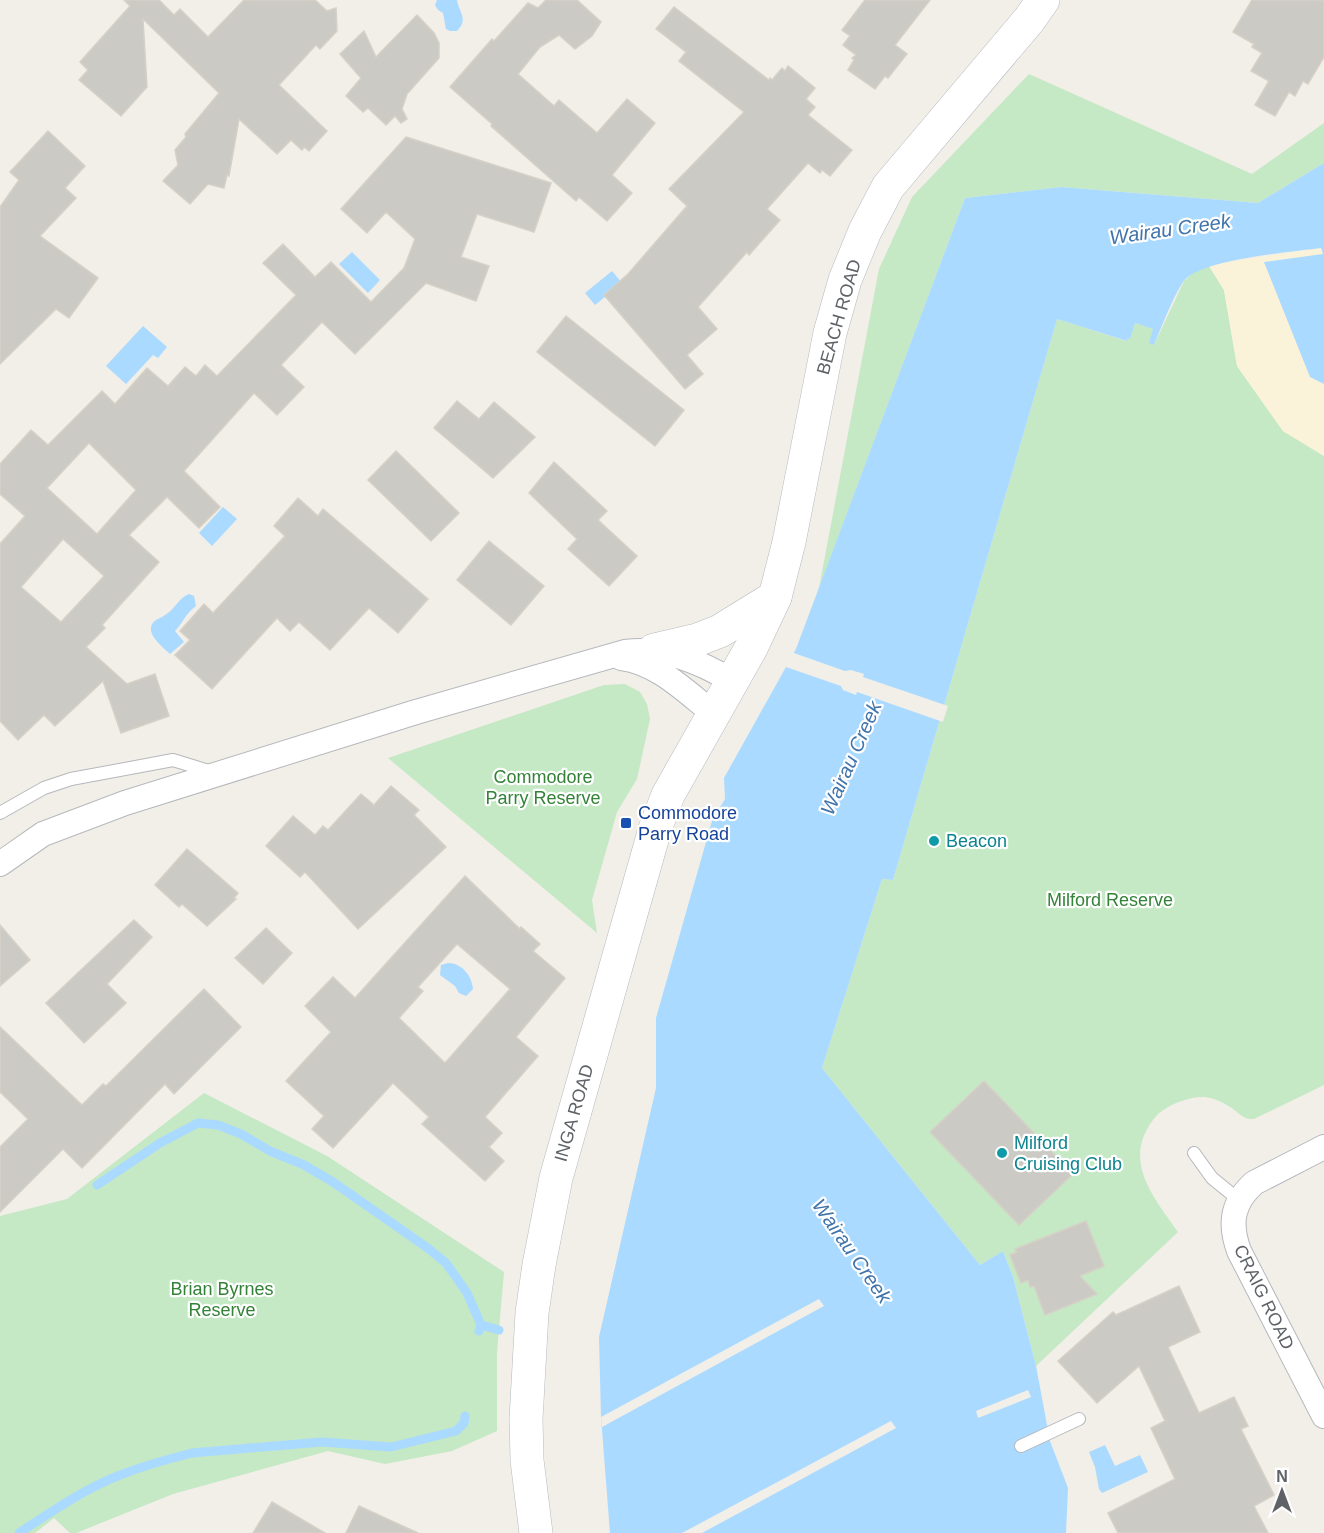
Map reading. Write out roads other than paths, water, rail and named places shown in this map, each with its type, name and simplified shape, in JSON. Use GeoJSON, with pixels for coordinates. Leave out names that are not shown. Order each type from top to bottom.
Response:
{"type":"FeatureCollection","features":[{"type":"Feature","properties":{"kind":"main road","name":"BEACH ROAD"},"geometry":{"type":"LineString","coordinates":[[732,681],[751,648],[775,597],[789,542],[830,333],[845,280],[864,231],[888,187],[1029,20],[1043,0]]}},
{"type":"Feature","properties":{"kind":"main road"},"geometry":{"type":"LineString","coordinates":[[654,650],[697,640],[720,631],[775,597]]}},
{"type":"Feature","properties":{"kind":"main road","name":"INGA ROAD"},"geometry":{"type":"LineString","coordinates":[[536,1533],[527,1460],[526,1419],[529,1358],[532,1313],[556,1178],[655,829],[668,795],[732,681]]}},
{"type":"Feature","properties":{"kind":"street"},"geometry":{"type":"LineString","coordinates":[[0,864],[43,834],[125,803],[416,712],[625,652],[654,650],[676,655],[708,667],[732,681]]}},
{"type":"Feature","properties":{"kind":"street"},"geometry":{"type":"LineString","coordinates":[[598,659],[631,659],[646,665],[672,681],[713,713]]}},
{"type":"Feature","properties":{"kind":"street"},"geometry":{"type":"LineString","coordinates":[[1239,1200],[1254,1183],[1324,1147]]}},
{"type":"Feature","properties":{"kind":"street","name":"CRAIG ROAD"},"geometry":{"type":"LineString","coordinates":[[1239,1200],[1234,1212],[1233,1227],[1239,1251],[1324,1416]]}},
{"type":"Feature","properties":{"kind":"lane"},"geometry":{"type":"LineString","coordinates":[[0,813],[44,788],[71,779],[173,760],[219,774]]}},
{"type":"Feature","properties":{"kind":"lane"},"geometry":{"type":"LineString","coordinates":[[1194,1153],[1212,1178],[1239,1200]]}},
{"type":"Feature","properties":{"kind":"lane"},"geometry":{"type":"LineString","coordinates":[[1021,1446],[1079,1419]]}},
{"type":"Feature","properties":{"kind":"water"},"geometry":{"type":"Polygon","coordinates":[[[437,0],[457,0],[463,19],[457,31],[446,29],[443,13],[435,5],[437,0]]]}},
{"type":"Feature","properties":{"kind":"water","name":"Wairau Creek"},"geometry":{"type":"Polygon","coordinates":[[[1324,163],[1324,384],[1310,377],[1264,262],[1323,254],[1321,248],[1226,262],[1192,274],[1179,289],[1154,345],[1149,343],[1153,329],[1135,323],[1130,339],[1127,338],[1127,341],[1057,319],[893,880],[882,879],[822,1068],[980,1265],[1003,1251],[1013,1277],[1036,1366],[1050,1441],[1068,1488],[1066,1533],[610,1533],[601,1417],[599,1337],[656,1088],[656,1018],[712,821],[725,799],[724,778],[796,649],[965,198],[1061,187],[1258,203],[1324,163]]]}},
{"type":"Feature","properties":{"kind":"water"},"geometry":{"type":"Polygon","coordinates":[[[352,252],[380,280],[368,293],[339,264],[352,252]]]}},
{"type":"Feature","properties":{"kind":"water"},"geometry":{"type":"Polygon","coordinates":[[[612,271],[622,283],[595,305],[585,293],[612,271]]]}},
{"type":"Feature","properties":{"kind":"water"},"geometry":{"type":"Polygon","coordinates":[[[143,326],[167,347],[158,358],[153,355],[126,384],[106,366],[143,326]]]}},
{"type":"Feature","properties":{"kind":"water"},"geometry":{"type":"Polygon","coordinates":[[[223,507],[237,519],[212,546],[199,533],[223,507]]]}},
{"type":"Feature","properties":{"kind":"water"},"geometry":{"type":"Polygon","coordinates":[[[189,594],[194,596],[196,606],[175,631],[184,642],[170,654],[152,634],[152,624],[189,594]]]}},
{"type":"Feature","properties":{"kind":"water"},"geometry":{"type":"Polygon","coordinates":[[[448,963],[458,965],[468,975],[473,989],[466,996],[459,993],[455,986],[440,975],[441,965],[448,963]]]}},
{"type":"Feature","properties":{"kind":"water"},"geometry":{"type":"Polygon","coordinates":[[[1105,1445],[1115,1466],[1140,1455],[1148,1472],[1102,1493],[1089,1452],[1105,1445]]]}},
{"type":"Feature","properties":{"kind":"waterway"},"geometry":{"type":"LineString","coordinates":[[97,1185],[160,1143],[198,1123],[218,1125],[304,1165],[333,1182],[429,1249],[446,1263],[467,1293],[481,1325]]}},
{"type":"Feature","properties":{"kind":"waterway"},"geometry":{"type":"LineString","coordinates":[[479,1331],[481,1325],[499,1330]]}},
{"type":"Feature","properties":{"kind":"waterway"},"geometry":{"type":"LineString","coordinates":[[19,1533],[94,1487],[138,1469],[183,1455],[322,1442],[391,1447],[456,1431],[464,1423],[465,1416]]}},
{"type":"Feature","properties":{"kind":"place","name":"Commodore Parry Road"},"geometry":{"type":"Point","coordinates":[626,823]}},
{"type":"Feature","properties":{"kind":"place","name":"Beacon"},"geometry":{"type":"Point","coordinates":[934,841]}},
{"type":"Feature","properties":{"kind":"place","name":"Milford Cruising Club"},"geometry":{"type":"Point","coordinates":[1002,1153]}},
{"type":"Feature","properties":{"kind":"park label","name":"Commodore Parry Reserve"},"geometry":{"type":"Point","coordinates":[543,787]}},
{"type":"Feature","properties":{"kind":"park label","name":"Milford Reserve"},"geometry":{"type":"Point","coordinates":[1110,900]}},
{"type":"Feature","properties":{"kind":"park label","name":"Brian Byrnes Reserve"},"geometry":{"type":"Point","coordinates":[222,1299]}}]}
